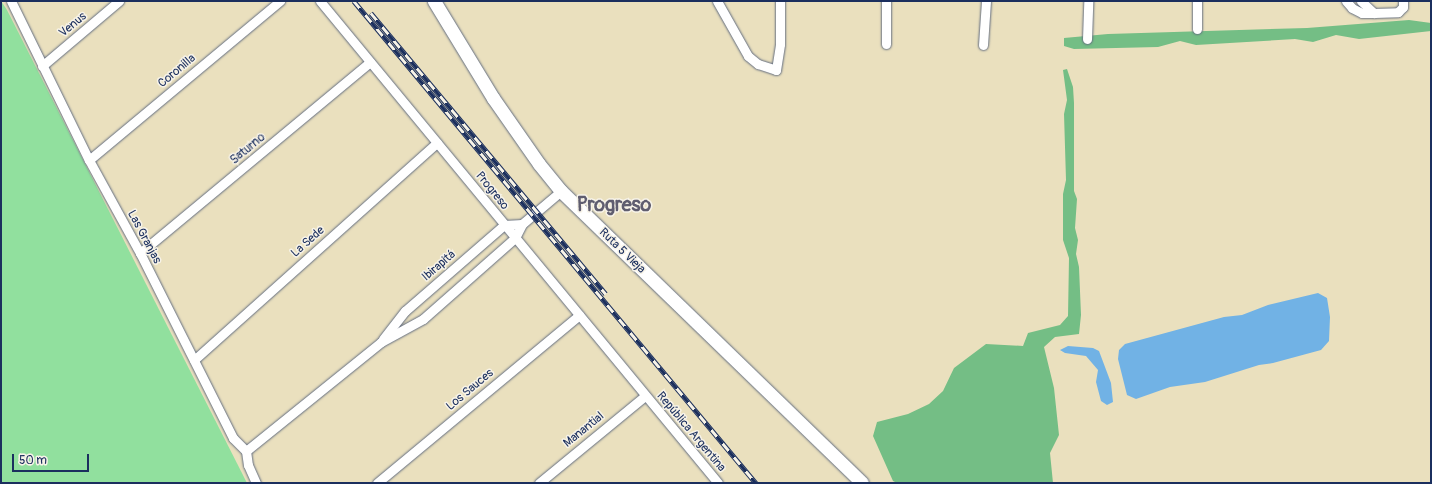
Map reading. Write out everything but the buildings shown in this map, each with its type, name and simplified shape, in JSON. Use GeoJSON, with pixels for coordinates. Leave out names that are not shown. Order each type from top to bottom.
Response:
{"type":"FeatureCollection","features":[{"type":"Feature","properties":{"kind":"street","name":"Las Granjas"},"geometry":{"type":"LineString","coordinates":[[11,1],[42,66],[140,253],[233,438],[246,451]]}},
{"type":"Feature","properties":{"kind":"street","name":"Venus"},"geometry":{"type":"LineString","coordinates":[[42,66],[120,1]]}},
{"type":"Feature","properties":{"kind":"street","name":"Coronilla"},"geometry":{"type":"LineString","coordinates":[[90,160],[280,1]]}},
{"type":"Feature","properties":{"kind":"street","name":"Progreso"},"geometry":{"type":"LineString","coordinates":[[320,1],[645,396]]}},
{"type":"Feature","properties":{"kind":"street","name":"Ruta 5 Vieja"},"geometry":{"type":"LineString","coordinates":[[434,1],[493,98],[539,164],[561,191],[862,483]]}},
{"type":"Feature","properties":{"kind":"street"},"geometry":{"type":"LineString","coordinates":[[717,1],[748,56],[758,64],[776,70],[780,44],[780,1]]}},
{"type":"Feature","properties":{"kind":"street"},"geometry":{"type":"LineString","coordinates":[[886,1],[886,44]]}},
{"type":"Feature","properties":{"kind":"street"},"geometry":{"type":"LineString","coordinates":[[983,44],[986,1]]}},
{"type":"Feature","properties":{"kind":"street"},"geometry":{"type":"LineString","coordinates":[[1087,39],[1088,1]]}},
{"type":"Feature","properties":{"kind":"street"},"geometry":{"type":"LineString","coordinates":[[1197,1],[1197,29]]}},
{"type":"Feature","properties":{"kind":"street"},"geometry":{"type":"LineString","coordinates":[[1346,1],[1352,8],[1362,13],[1398,12],[1403,4]]}},
{"type":"Feature","properties":{"kind":"street"},"geometry":{"type":"LineString","coordinates":[[1361,1],[1374,13]]}},
{"type":"Feature","properties":{"kind":"street","name":"Saturno"},"geometry":{"type":"LineString","coordinates":[[140,253],[370,62]]}},
{"type":"Feature","properties":{"kind":"street","name":"La Sede"},"geometry":{"type":"LineString","coordinates":[[194,360],[437,143]]}},
{"type":"Feature","properties":{"kind":"street","name":"Ibirapitá"},"geometry":{"type":"LineString","coordinates":[[246,451],[381,342],[423,319],[516,238],[522,224],[561,191]]}},
{"type":"Feature","properties":{"kind":"street"},"geometry":{"type":"LineString","coordinates":[[504,225],[522,224]]}},
{"type":"Feature","properties":{"kind":"street","name":"Ibirapitá"},"geometry":{"type":"LineString","coordinates":[[381,342],[405,311],[504,225]]}},
{"type":"Feature","properties":{"kind":"street","name":"Los Sauces"},"geometry":{"type":"LineString","coordinates":[[377,483],[579,315]]}},
{"type":"Feature","properties":{"kind":"street","name":"Manantial"},"geometry":{"type":"LineString","coordinates":[[539,483],[645,396]]}},
{"type":"Feature","properties":{"kind":"street","name":"República Argentina"},"geometry":{"type":"LineString","coordinates":[[645,396],[718,483]]}},
{"type":"Feature","properties":{"kind":"street"},"geometry":{"type":"LineString","coordinates":[[246,451],[248,465],[256,483]]}},
{"type":"Feature","properties":{"kind":"green space"},"geometry":{"type":"Polygon","coordinates":[[[1,1],[7,10],[247,483],[1,483],[1,1]]]}},
{"type":"Feature","properties":{"kind":"green space"},"geometry":{"type":"Polygon","coordinates":[[[1409,20],[1431,23],[1431,31],[1359,39],[1336,35],[1313,42],[1295,39],[1196,45],[1180,41],[1158,47],[1074,49],[1064,46],[1064,38],[1108,34],[1307,28],[1409,20]]]}},
{"type":"Feature","properties":{"kind":"green space"},"geometry":{"type":"Polygon","coordinates":[[[1067,69],[1073,87],[1074,103],[1074,191],[1077,199],[1075,228],[1078,240],[1076,254],[1079,267],[1081,315],[1079,334],[1055,337],[1044,347],[1054,388],[1059,435],[1050,453],[1053,483],[897,483],[893,481],[873,436],[877,422],[908,414],[929,404],[943,391],[954,368],[986,344],[1023,346],[1028,333],[1060,325],[1068,316],[1069,258],[1063,240],[1063,194],[1066,180],[1064,114],[1067,100],[1063,70],[1067,69]]]}},
{"type":"Feature","properties":{"kind":"water"},"geometry":{"type":"Polygon","coordinates":[[[1318,293],[1327,298],[1330,317],[1329,341],[1321,350],[1273,363],[1259,365],[1205,382],[1170,387],[1136,399],[1127,395],[1118,359],[1119,350],[1125,344],[1224,317],[1242,315],[1268,305],[1318,293]]]}},
{"type":"Feature","properties":{"kind":"water"},"geometry":{"type":"Polygon","coordinates":[[[1068,346],[1093,348],[1099,351],[1111,383],[1113,402],[1107,405],[1101,401],[1096,382],[1098,370],[1086,356],[1065,353],[1060,350],[1068,346]]]}},
{"type":"Feature","properties":{"kind":"railway"},"geometry":{"type":"LineString","coordinates":[[354,1],[756,483]]}},
{"type":"Feature","properties":{"kind":"railway"},"geometry":{"type":"LineString","coordinates":[[371,13],[606,294]]}},
{"type":"Feature","properties":{"kind":"district","name":"Progreso"},"geometry":{"type":"Point","coordinates":[614,204]}}]}
